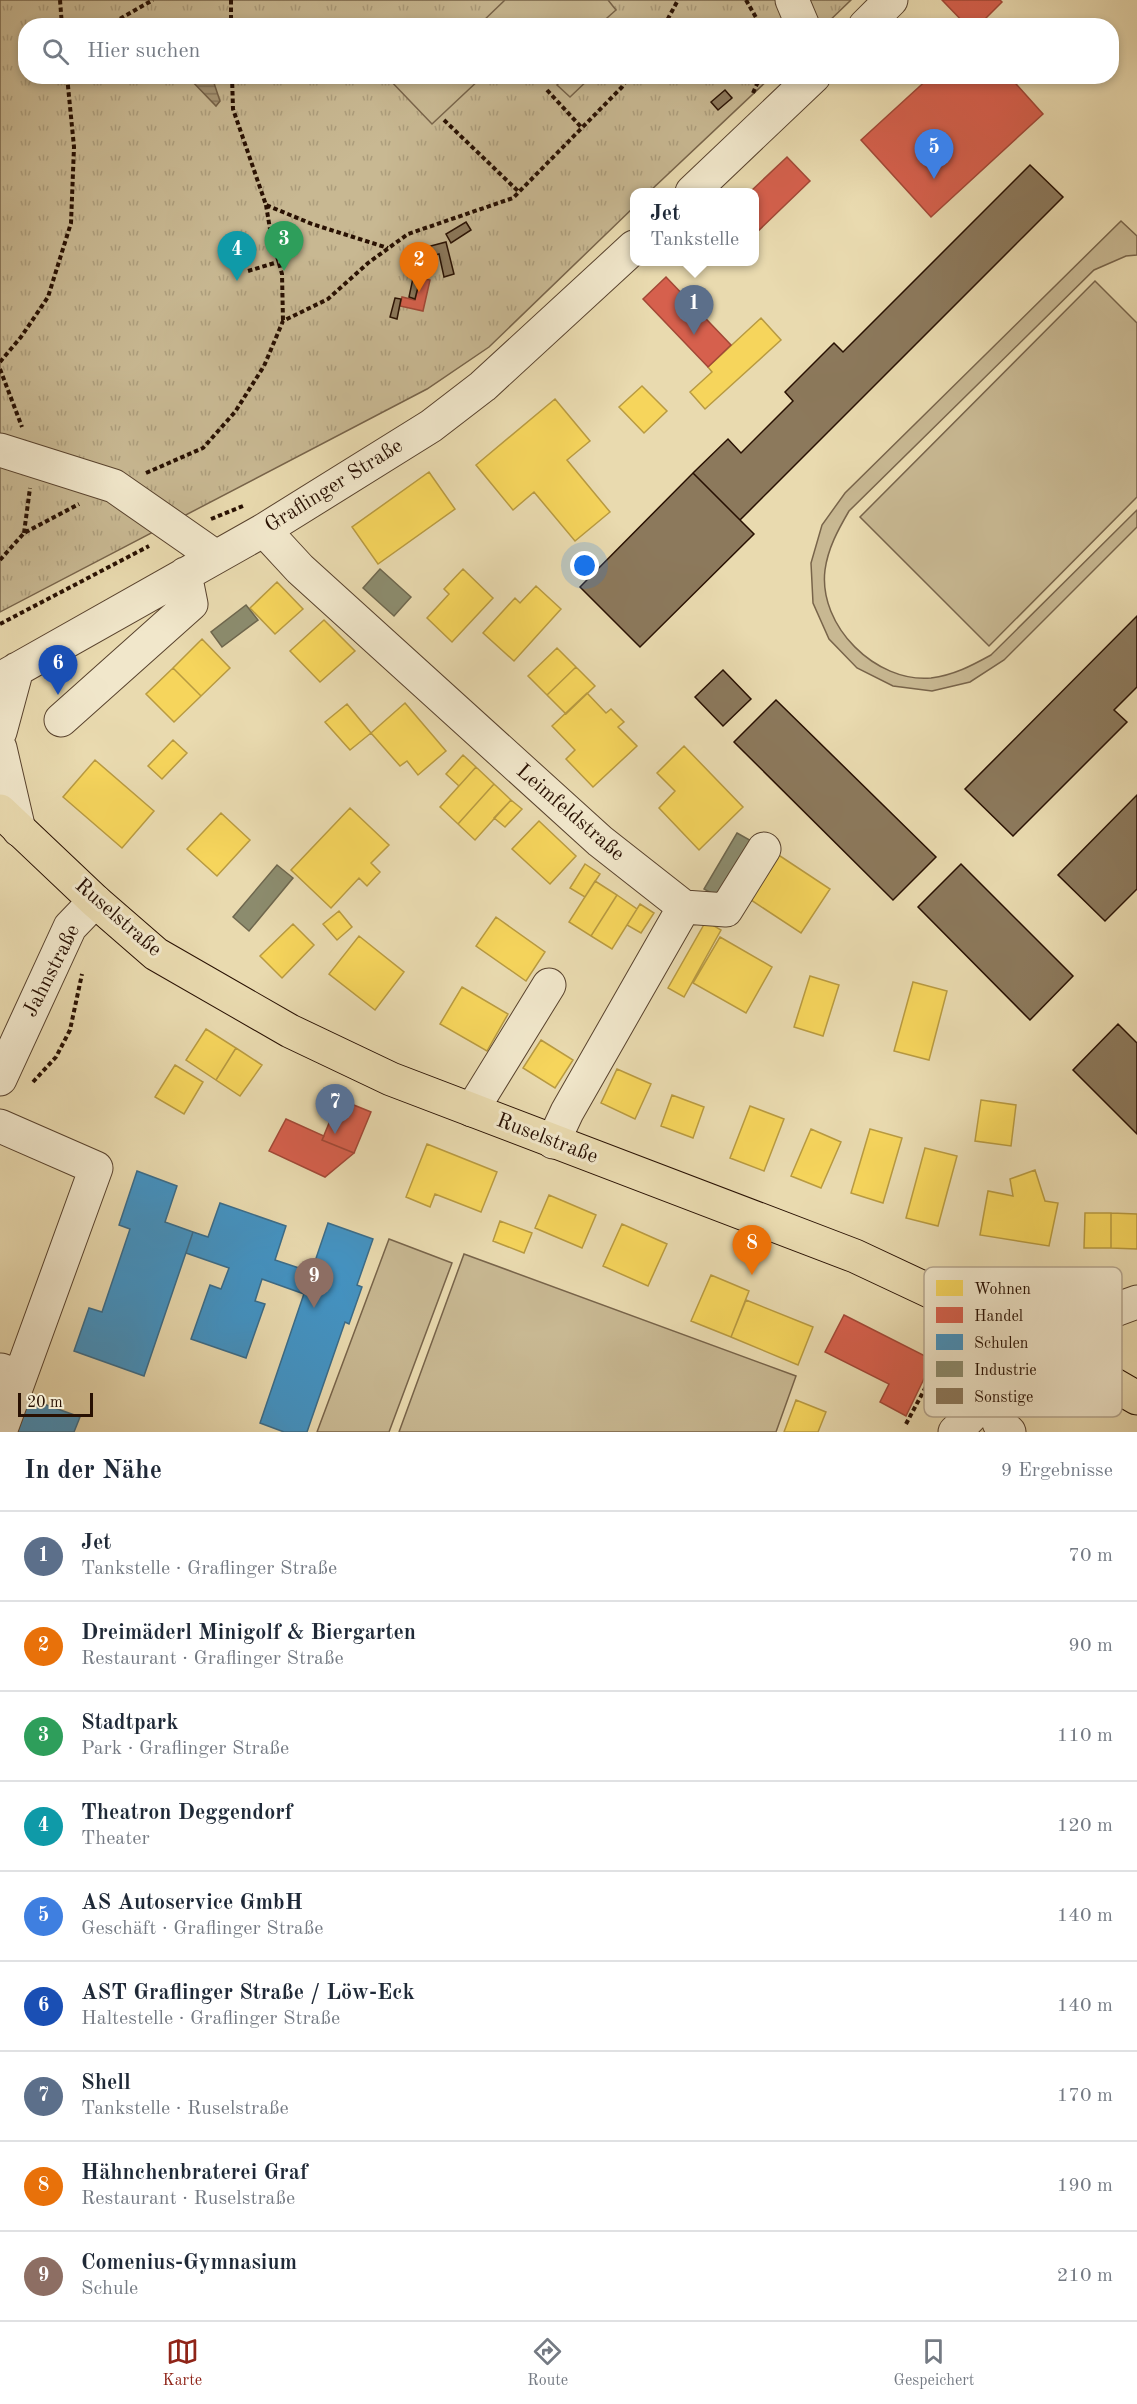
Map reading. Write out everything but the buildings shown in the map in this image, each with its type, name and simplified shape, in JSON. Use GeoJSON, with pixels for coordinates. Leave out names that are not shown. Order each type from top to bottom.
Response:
{"type":"FeatureCollection","features":[{"type":"Feature","properties":{"kind":"main road","name":"Ruselstraße"},"geometry":{"type":"LineString","coordinates":[[10,820],[95,901],[156,954],[290,1031],[391,1079],[855,1256],[924,1288]]}},
{"type":"Feature","properties":{"kind":"main road","name":"Ruselstraße"},"geometry":{"type":"LineString","coordinates":[[1122,1389],[1137,1398]]}},
{"type":"Feature","properties":{"kind":"street"},"geometry":{"type":"LineString","coordinates":[[792,0],[800,18]]}},
{"type":"Feature","properties":{"kind":"street"},"geometry":{"type":"LineString","coordinates":[[873,18],[891,0]]}},
{"type":"Feature","properties":{"kind":"street"},"geometry":{"type":"LineString","coordinates":[[696,188],[806,84]]}},
{"type":"Feature","properties":{"kind":"street","name":"Graflinger Straße"},"geometry":{"type":"LineString","coordinates":[[9,674],[216,557],[257,516],[368,466],[440,419],[483,386],[630,251]]}},
{"type":"Feature","properties":{"kind":"street"},"geometry":{"type":"LineString","coordinates":[[0,450],[114,486],[216,557]]}},
{"type":"Feature","properties":{"kind":"street","name":"Leimfeldstraße"},"geometry":{"type":"LineString","coordinates":[[257,516],[300,569],[600,842],[684,907]]}},
{"type":"Feature","properties":{"kind":"street"},"geometry":{"type":"LineString","coordinates":[[61,720],[191,603],[185,574]]}},
{"type":"Feature","properties":{"kind":"street"},"geometry":{"type":"LineString","coordinates":[[0,732],[9,674]]}},
{"type":"Feature","properties":{"kind":"street"},"geometry":{"type":"LineString","coordinates":[[0,748],[10,820]]}},
{"type":"Feature","properties":{"kind":"street"},"geometry":{"type":"LineString","coordinates":[[553,1142],[567,1113],[684,907],[726,910],[764,849]]}},
{"type":"Feature","properties":{"kind":"street","name":"Jahnstraße"},"geometry":{"type":"LineString","coordinates":[[15,1081],[70,927],[95,901]]}},
{"type":"Feature","properties":{"kind":"street"},"geometry":{"type":"LineString","coordinates":[[472,1110],[549,985]]}},
{"type":"Feature","properties":{"kind":"street"},"geometry":{"type":"LineString","coordinates":[[0,1126],[96,1168],[10,1373],[0,1432]]}},
{"type":"Feature","properties":{"kind":"street"},"geometry":{"type":"LineString","coordinates":[[1122,1307],[1137,1302]]}},
{"type":"Feature","properties":{"kind":"street"},"geometry":{"type":"LineString","coordinates":[[955,1432],[970,1417]]}},
{"type":"Feature","properties":{"kind":"path"},"geometry":{"type":"LineString","coordinates":[[60,0],[61,18]]}},
{"type":"Feature","properties":{"kind":"path"},"geometry":{"type":"LineString","coordinates":[[121,18],[153,0]]}},
{"type":"Feature","properties":{"kind":"path"},"geometry":{"type":"LineString","coordinates":[[231,0],[231,18]]}},
{"type":"Feature","properties":{"kind":"path"},"geometry":{"type":"LineString","coordinates":[[668,18],[678,0]]}},
{"type":"Feature","properties":{"kind":"path"},"geometry":{"type":"LineString","coordinates":[[746,0],[756,18]]}},
{"type":"Feature","properties":{"kind":"path"},"geometry":{"type":"LineString","coordinates":[[0,362],[21,337],[48,297],[71,223],[74,147],[68,84]]}},
{"type":"Feature","properties":{"kind":"path"},"geometry":{"type":"LineString","coordinates":[[0,560],[24,534],[114,486],[203,448],[241,402],[264,366],[283,321],[282,274],[266,205],[233,109],[232,84]]}},
{"type":"Feature","properties":{"kind":"path"},"geometry":{"type":"LineString","coordinates":[[283,321],[328,298],[408,234],[513,198],[624,84]]}},
{"type":"Feature","properties":{"kind":"path"},"geometry":{"type":"LineString","coordinates":[[547,90],[582,128]]}},
{"type":"Feature","properties":{"kind":"path"},"geometry":{"type":"LineString","coordinates":[[444,120],[519,192]]}},
{"type":"Feature","properties":{"kind":"path"},"geometry":{"type":"LineString","coordinates":[[266,205],[312,224],[388,249]]}},
{"type":"Feature","properties":{"kind":"path"},"geometry":{"type":"LineString","coordinates":[[248,271],[278,262]]}},
{"type":"Feature","properties":{"kind":"path"},"geometry":{"type":"LineString","coordinates":[[0,624],[178,531],[257,516]]}},
{"type":"Feature","properties":{"kind":"path"},"geometry":{"type":"LineString","coordinates":[[15,1081],[56,1057],[69,1030],[84,968]]}},
{"type":"Feature","properties":{"kind":"path"},"geometry":{"type":"LineString","coordinates":[[906,1424],[924,1390]]}},
{"type":"Feature","properties":{"kind":"green space"},"geometry":{"type":"Polygon","coordinates":[[[0,0],[851,0],[832,18],[18,18],[18,84],[764,84],[653,188],[630,188],[630,211],[489,347],[427,389],[0,612],[0,0]]]}},
{"type":"Feature","properties":{"kind":"green space"},"geometry":{"type":"Polygon","coordinates":[[[505,0],[608,0],[616,10],[607,18],[486,18],[505,0]]]}},
{"type":"Feature","properties":{"kind":"green space"},"geometry":{"type":"Polygon","coordinates":[[[394,84],[475,84],[432,124],[394,84]]]}},
{"type":"Feature","properties":{"kind":"green space"},"geometry":{"type":"Polygon","coordinates":[[[558,84],[584,84],[570,97],[558,84]]]}},
{"type":"Feature","properties":{"kind":"green space"},"geometry":{"type":"Polygon","coordinates":[[[1121,221],[1137,236],[1137,255],[1126,256],[1094,270],[849,511],[828,554],[825,591],[831,611],[841,630],[871,661],[890,671],[910,677],[939,677],[962,670],[991,655],[1137,510],[1137,527],[1004,660],[970,682],[932,691],[893,686],[857,668],[829,639],[813,603],[811,563],[822,525],[845,493],[1121,221]]]}},
{"type":"Feature","properties":{"kind":"green space"},"geometry":{"type":"Polygon","coordinates":[[[1095,281],[1137,323],[1137,497],[989,646],[860,517],[1095,281]]]}},
{"type":"Feature","properties":{"kind":"green space"},"geometry":{"type":"Polygon","coordinates":[[[389,1239],[452,1263],[389,1432],[317,1432],[389,1239]]]}},
{"type":"Feature","properties":{"kind":"green space"},"geometry":{"type":"Polygon","coordinates":[[[464,1254],[796,1376],[776,1432],[399,1432],[464,1254]]]}},
{"type":"Feature","properties":{"kind":"shaded area"},"geometry":{"type":"Polygon","coordinates":[[[195,84],[214,84],[220,101],[216,106],[195,84]]]}},
{"type":"Feature","properties":{"kind":"place","name":"AS Autoservice GmbH"},"geometry":{"type":"Point","coordinates":[934,179]}},
{"type":"Feature","properties":{"kind":"place","name":"Stadtpark"},"geometry":{"type":"Point","coordinates":[284,271]}},
{"type":"Feature","properties":{"kind":"place","name":"Theatron Deggendorf"},"geometry":{"type":"Point","coordinates":[237,281]}},
{"type":"Feature","properties":{"kind":"place","name":"Dreimäderl Minigolf & Biergarten"},"geometry":{"type":"Point","coordinates":[419,292]}},
{"type":"Feature","properties":{"kind":"place","name":"Jet"},"geometry":{"type":"Point","coordinates":[694,335]}},
{"type":"Feature","properties":{"kind":"place","name":"AST Graflinger Straße / Löw-Eck"},"geometry":{"type":"Point","coordinates":[58,695]}},
{"type":"Feature","properties":{"kind":"place","name":"Shell"},"geometry":{"type":"Point","coordinates":[335,1134]}},
{"type":"Feature","properties":{"kind":"place","name":"Hähnchenbraterei Graf"},"geometry":{"type":"Point","coordinates":[752,1275]}},
{"type":"Feature","properties":{"kind":"place","name":"Comenius-Gymnasium"},"geometry":{"type":"Point","coordinates":[314,1308]}}]}
